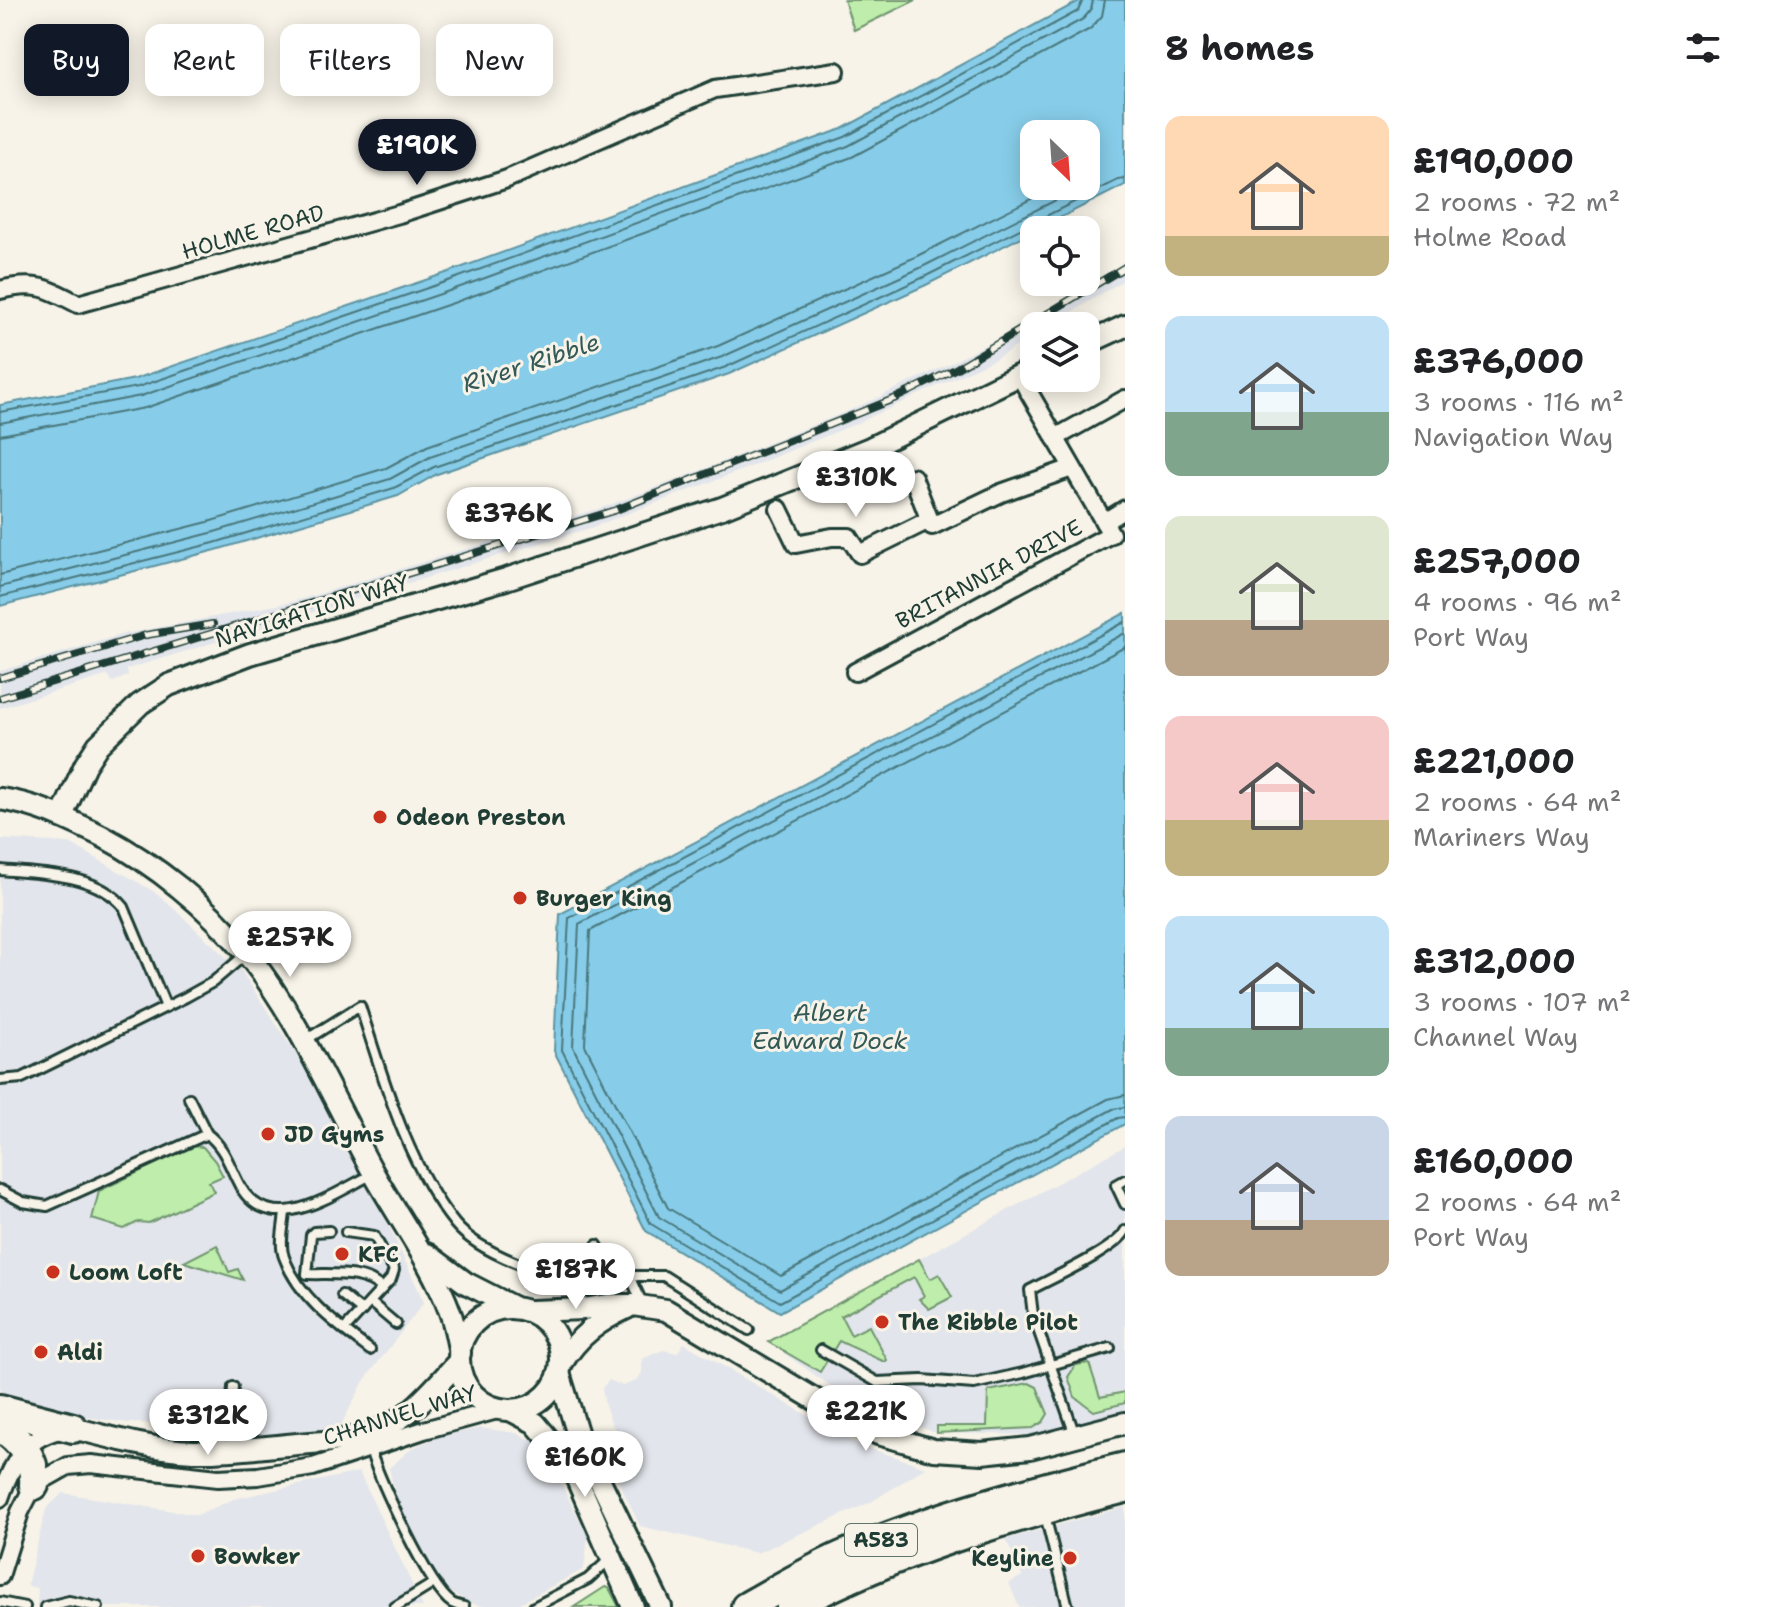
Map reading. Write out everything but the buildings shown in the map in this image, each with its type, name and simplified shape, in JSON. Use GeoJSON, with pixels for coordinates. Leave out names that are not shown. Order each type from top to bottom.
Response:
{"type":"FeatureCollection","features":[{"type":"Feature","properties":{"kind":"highway"},"geometry":{"type":"LineString","coordinates":[[0,1409],[73,1428]]}},
{"type":"Feature","properties":{"kind":"highway"},"geometry":{"type":"LineString","coordinates":[[0,1427],[23,1448],[34,1469],[34,1485]]}},
{"type":"Feature","properties":{"kind":"highway","name":"A583"},"geometry":{"type":"LineString","coordinates":[[791,1607],[823,1600],[927,1547],[1125,1467]]}},
{"type":"Feature","properties":{"kind":"highway","name":"A583"},"geometry":{"type":"LineString","coordinates":[[746,1607],[847,1553],[895,1535],[1040,1499],[1125,1488]]}},
{"type":"Feature","properties":{"kind":"street","name":"HOLME ROAD"},"geometry":{"type":"LineString","coordinates":[[0,290],[18,285],[45,286],[78,304],[387,217],[507,179],[715,89],[836,71]]}},
{"type":"Feature","properties":{"kind":"street"},"geometry":{"type":"LineString","coordinates":[[1100,338],[1125,326]]}},
{"type":"Feature","properties":{"kind":"street","name":"NAVIGATION WAY"},"geometry":{"type":"LineString","coordinates":[[62,816],[85,765],[98,745],[140,704],[169,685],[250,654],[506,579],[722,508],[870,448],[1020,375]]}},
{"type":"Feature","properties":{"kind":"street","name":"BRITANNIA DRIVE"},"geometry":{"type":"LineString","coordinates":[[855,672],[1111,534],[1055,438],[1035,392]]}},
{"type":"Feature","properties":{"kind":"street"},"geometry":{"type":"LineString","coordinates":[[1055,438],[1125,399]]}},
{"type":"Feature","properties":{"kind":"street"},"geometry":{"type":"LineString","coordinates":[[913,477],[932,526],[1001,493],[1072,468]]}},
{"type":"Feature","properties":{"kind":"street"},"geometry":{"type":"LineString","coordinates":[[779,509],[796,544],[849,537],[860,554],[929,520]]}},
{"type":"Feature","properties":{"kind":"street"},"geometry":{"type":"LineString","coordinates":[[1104,522],[1125,509]]}},
{"type":"Feature","properties":{"kind":"street"},"geometry":{"type":"LineString","coordinates":[[0,799],[17,801],[62,816],[129,851],[193,900],[247,954],[303,1042],[373,1174],[437,1282],[451,1314],[463,1377],[470,1390],[480,1400],[535,1423],[556,1448],[576,1477],[633,1607]]}},
{"type":"Feature","properties":{"kind":"street"},"geometry":{"type":"LineString","coordinates":[[412,1241],[441,1267],[466,1283],[545,1320],[556,1334],[578,1435],[661,1607]]}},
{"type":"Feature","properties":{"kind":"street"},"geometry":{"type":"LineString","coordinates":[[459,1357],[469,1329],[480,1317],[496,1309],[638,1306],[666,1310],[878,1434],[934,1450],[982,1453],[1030,1448],[1125,1423]]}},
{"type":"Feature","properties":{"kind":"street"},"geometry":{"type":"LineString","coordinates":[[506,1410],[527,1407],[540,1400],[551,1390],[572,1346],[591,1328],[638,1306]]}},
{"type":"Feature","properties":{"kind":"street","name":"CHANNEL WAY"},"geometry":{"type":"LineString","coordinates":[[73,1428],[154,1447],[206,1450],[341,1441],[381,1429],[405,1414],[427,1395],[459,1357]]}},
{"type":"Feature","properties":{"kind":"street","name":"CHANNEL WAY"},"geometry":{"type":"LineString","coordinates":[[34,1485],[56,1471],[79,1464],[218,1478],[258,1476],[313,1467],[424,1430],[506,1410]]}},
{"type":"Feature","properties":{"kind":"street"},"geometry":{"type":"LineString","coordinates":[[0,1498],[23,1448],[45,1435],[73,1428]]}},
{"type":"Feature","properties":{"kind":"street"},"geometry":{"type":"LineString","coordinates":[[0,1576],[20,1512],[34,1485]]}},
{"type":"Feature","properties":{"kind":"lane"},"geometry":{"type":"LineString","coordinates":[[0,870],[68,878],[114,894],[124,907],[166,1007]]}},
{"type":"Feature","properties":{"kind":"lane"},"geometry":{"type":"LineString","coordinates":[[0,1080],[22,1078],[166,1007],[213,982],[247,954]]}},
{"type":"Feature","properties":{"kind":"lane"},"geometry":{"type":"LineString","coordinates":[[303,1042],[360,1006],[398,1117],[424,1176],[456,1226],[491,1251],[534,1271],[581,1280],[664,1276],[749,1330]]}},
{"type":"Feature","properties":{"kind":"lane"},"geometry":{"type":"LineString","coordinates":[[189,1098],[207,1134],[222,1149],[249,1198],[262,1208],[285,1212],[301,1210],[373,1174]]}},
{"type":"Feature","properties":{"kind":"lane"},"geometry":{"type":"LineString","coordinates":[[0,1190],[23,1202],[47,1206],[207,1134]]}},
{"type":"Feature","properties":{"kind":"lane"},"geometry":{"type":"LineString","coordinates":[[1125,1180],[1116,1185],[1125,1204]]}},
{"type":"Feature","properties":{"kind":"lane"},"geometry":{"type":"LineString","coordinates":[[285,1212],[283,1255],[311,1300],[370,1350]]}},
{"type":"Feature","properties":{"kind":"lane"},"geometry":{"type":"LineString","coordinates":[[329,1231],[311,1235],[307,1274],[357,1276],[375,1282],[382,1289]]}},
{"type":"Feature","properties":{"kind":"lane"},"geometry":{"type":"LineString","coordinates":[[1075,1436],[1033,1315],[1030,1290],[1105,1250],[1122,1238],[1125,1231]]}},
{"type":"Feature","properties":{"kind":"lane"},"geometry":{"type":"LineString","coordinates":[[344,1330],[382,1289],[394,1270],[374,1236],[346,1232]]}},
{"type":"Feature","properties":{"kind":"lane"},"geometry":{"type":"LineString","coordinates":[[597,1245],[614,1277]]}},
{"type":"Feature","properties":{"kind":"lane"},"geometry":{"type":"LineString","coordinates":[[630,1276],[638,1306]]}},
{"type":"Feature","properties":{"kind":"lane"},"geometry":{"type":"LineString","coordinates":[[342,1295],[362,1311]]}},
{"type":"Feature","properties":{"kind":"lane"},"geometry":{"type":"LineString","coordinates":[[370,1302],[396,1324]]}},
{"type":"Feature","properties":{"kind":"lane"},"geometry":{"type":"LineString","coordinates":[[821,1350],[877,1382],[922,1380],[974,1384],[1110,1348]]}},
{"type":"Feature","properties":{"kind":"lane"},"geometry":{"type":"LineString","coordinates":[[233,1387],[232,1422],[240,1436],[256,1448]]}},
{"type":"Feature","properties":{"kind":"lane"},"geometry":{"type":"LineString","coordinates":[[206,1450],[220,1440],[232,1422]]}},
{"type":"Feature","properties":{"kind":"lane"},"geometry":{"type":"LineString","coordinates":[[370,1450],[434,1583],[453,1603],[464,1607]]}},
{"type":"Feature","properties":{"kind":"lane"},"geometry":{"type":"LineString","coordinates":[[1040,1499],[1056,1549],[1068,1607]]}},
{"type":"Feature","properties":{"kind":"lane"},"geometry":{"type":"LineString","coordinates":[[534,1607],[588,1579],[612,1558]]}},
{"type":"Feature","properties":{"kind":"lane"},"geometry":{"type":"LineString","coordinates":[[395,1607],[434,1583]]}},
{"type":"Feature","properties":{"kind":"lane"},"geometry":{"type":"LineString","coordinates":[[45,1607],[69,1601],[98,1607]]}},
{"type":"Feature","properties":{"kind":"lane"},"geometry":{"type":"LineString","coordinates":[[0,1602],[25,1607]]}},
{"type":"Feature","properties":{"kind":"shaded area"},"geometry":{"type":"Polygon","coordinates":[[[1125,262],[1125,279],[1100,294],[1100,277],[1125,262]]]}},
{"type":"Feature","properties":{"kind":"shaded area"},"geometry":{"type":"Polygon","coordinates":[[[1069,296],[1098,296],[1072,312],[1043,312],[1069,296]]]}},
{"type":"Feature","properties":{"kind":"shaded area"},"geometry":{"type":"Polygon","coordinates":[[[1020,326],[1020,344],[995,359],[860,422],[590,528],[127,669],[128,676],[112,682],[108,675],[0,708],[0,671],[124,634],[292,602],[607,506],[853,409],[1020,326]]]}},
{"type":"Feature","properties":{"kind":"shaded area"},"geometry":{"type":"Polygon","coordinates":[[[0,839],[70,843],[158,894],[242,972],[305,1068],[372,1189],[424,1302],[364,1381],[340,1427],[259,1435],[72,1415],[0,1397],[0,839]]]}},
{"type":"Feature","properties":{"kind":"shaded area"},"geometry":{"type":"Polygon","coordinates":[[[1125,1146],[1125,1411],[1034,1435],[935,1433],[835,1389],[768,1342],[1125,1146]]]}},
{"type":"Feature","properties":{"kind":"shaded area"},"geometry":{"type":"Polygon","coordinates":[[[684,1343],[856,1444],[926,1467],[871,1502],[757,1553],[640,1526],[617,1478],[627,1462],[605,1406],[602,1388],[609,1380],[623,1386],[636,1381],[642,1373],[642,1359],[663,1350],[677,1353],[684,1343]]]}},
{"type":"Feature","properties":{"kind":"shaded area"},"geometry":{"type":"Polygon","coordinates":[[[481,1428],[516,1433],[532,1440],[546,1455],[588,1536],[584,1569],[515,1606],[486,1607],[470,1603],[450,1592],[429,1566],[397,1502],[389,1468],[412,1448],[441,1436],[481,1428]]]}},
{"type":"Feature","properties":{"kind":"shaded area","name":"Bowker"},"geometry":{"type":"Polygon","coordinates":[[[359,1472],[423,1607],[37,1607],[38,1589],[27,1585],[46,1509],[63,1493],[197,1515],[234,1499],[359,1472]]]}},
{"type":"Feature","properties":{"kind":"shaded area","name":"Keyline"},"geometry":{"type":"Polygon","coordinates":[[[1125,1507],[1125,1607],[1019,1607],[1009,1583],[1022,1576],[1006,1539],[1125,1507]]]}},
{"type":"Feature","properties":{"kind":"green space"},"geometry":{"type":"Polygon","coordinates":[[[844,0],[916,0],[854,30],[844,0]]]}},
{"type":"Feature","properties":{"kind":"green space"},"geometry":{"type":"Polygon","coordinates":[[[192,1146],[203,1147],[223,1176],[209,1182],[214,1192],[149,1223],[138,1222],[124,1229],[92,1219],[99,1191],[192,1146]]]}},
{"type":"Feature","properties":{"kind":"green space"},"geometry":{"type":"Polygon","coordinates":[[[217,1245],[229,1272],[238,1269],[243,1280],[184,1262],[217,1245]]]}},
{"type":"Feature","properties":{"kind":"green space"},"geometry":{"type":"Polygon","coordinates":[[[919,1259],[930,1279],[939,1274],[952,1297],[929,1309],[919,1299],[924,1296],[914,1277],[841,1316],[851,1335],[869,1326],[887,1360],[885,1362],[839,1341],[820,1372],[768,1342],[919,1259]]]}},
{"type":"Feature","properties":{"kind":"green space"},"geometry":{"type":"Polygon","coordinates":[[[1089,1363],[1100,1397],[1125,1392],[1125,1403],[1094,1411],[1075,1397],[1068,1377],[1076,1365],[1089,1363]]]}},
{"type":"Feature","properties":{"kind":"green space"},"geometry":{"type":"Polygon","coordinates":[[[1029,1383],[1037,1387],[1048,1414],[1043,1422],[1033,1428],[937,1433],[937,1426],[987,1426],[988,1391],[1029,1383]]]}},
{"type":"Feature","properties":{"kind":"green space"},"geometry":{"type":"Polygon","coordinates":[[[605,1587],[609,1588],[619,1607],[574,1607],[605,1587]]]}},
{"type":"Feature","properties":{"kind":"water","name":"River Ribble"},"geometry":{"type":"Polygon","coordinates":[[[1081,0],[1125,0],[1125,185],[1100,198],[1100,120],[1020,120],[1020,200],[1095,200],[1063,216],[1020,216],[1020,238],[926,285],[729,374],[437,474],[398,496],[216,550],[0,606],[0,405],[135,379],[446,273],[842,129],[1081,0]]]}},
{"type":"Feature","properties":{"kind":"water","name":"Albert Edward Dock"},"geometry":{"type":"Polygon","coordinates":[[[1125,613],[1125,1124],[780,1312],[646,1231],[554,1051],[560,914],[1125,613]]]}},
{"type":"Feature","properties":{"kind":"railway"},"geometry":{"type":"LineString","coordinates":[[0,698],[616,510],[896,398],[957,368],[1125,267]]}},
{"type":"Feature","properties":{"kind":"railway"},"geometry":{"type":"LineString","coordinates":[[0,678],[146,635],[213,624]]}},
{"type":"Feature","properties":{"kind":"place","name":"Odeon Preston"},"geometry":{"type":"Point","coordinates":[380,817]}},
{"type":"Feature","properties":{"kind":"place","name":"Burger King"},"geometry":{"type":"Point","coordinates":[520,898]}},
{"type":"Feature","properties":{"kind":"place","name":"JD Gyms"},"geometry":{"type":"Point","coordinates":[268,1134]}},
{"type":"Feature","properties":{"kind":"place","name":"KFC"},"geometry":{"type":"Point","coordinates":[342,1254]}},
{"type":"Feature","properties":{"kind":"place","name":"Loom Loft"},"geometry":{"type":"Point","coordinates":[53,1272]}},
{"type":"Feature","properties":{"kind":"place","name":"The Ribble Pilot"},"geometry":{"type":"Point","coordinates":[882,1322]}},
{"type":"Feature","properties":{"kind":"place","name":"Aldi"},"geometry":{"type":"Point","coordinates":[41,1352]}},
{"type":"Feature","properties":{"kind":"place","name":"Bowker"},"geometry":{"type":"Point","coordinates":[198,1556]}},
{"type":"Feature","properties":{"kind":"place","name":"Keyline"},"geometry":{"type":"Point","coordinates":[1070,1558]}}]}
